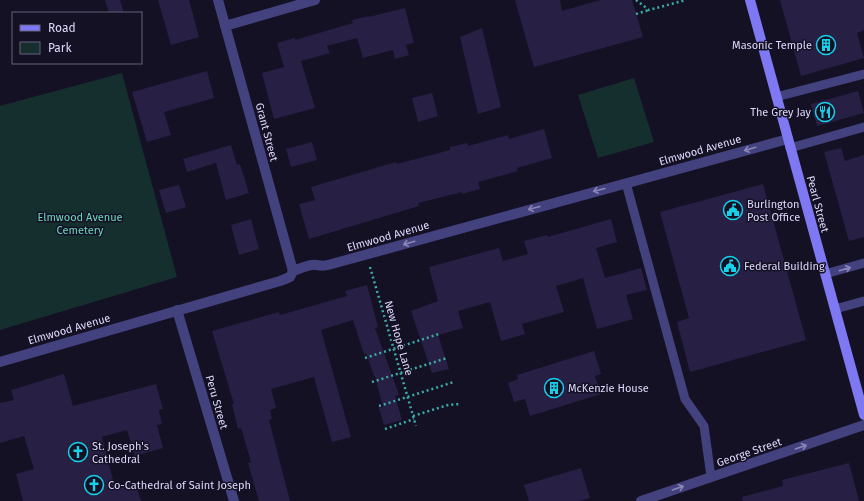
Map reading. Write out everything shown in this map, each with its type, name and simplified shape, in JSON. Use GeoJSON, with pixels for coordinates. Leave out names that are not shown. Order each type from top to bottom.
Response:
{"type":"FeatureCollection","features":[{"type":"Feature","properties":{"kind":"main road","name":"Pearl Street"},"geometry":{"type":"LineString","coordinates":[[750,0],[864,415]]}},
{"type":"Feature","properties":{"kind":"street","name":"Grant Street"},"geometry":{"type":"LineString","coordinates":[[218,0],[293,271]]}},
{"type":"Feature","properties":{"kind":"street"},"geometry":{"type":"LineString","coordinates":[[225,26],[315,0]]}},
{"type":"Feature","properties":{"kind":"street","name":"Elmwood Avenue"},"geometry":{"type":"LineString","coordinates":[[0,362],[287,278],[290,277],[293,271],[313,265],[320,267],[626,183],[789,143]]}},
{"type":"Feature","properties":{"kind":"street","name":"Peru Street"},"geometry":{"type":"LineString","coordinates":[[177,310],[234,501]]}},
{"type":"Feature","properties":{"kind":"street","name":"George Street"},"geometry":{"type":"LineString","coordinates":[[641,501],[864,425]]}},
{"type":"Feature","properties":{"kind":"lane"},"geometry":{"type":"LineString","coordinates":[[776,97],[864,74]]}},
{"type":"Feature","properties":{"kind":"lane"},"geometry":{"type":"LineString","coordinates":[[789,143],[864,127]]}},
{"type":"Feature","properties":{"kind":"lane"},"geometry":{"type":"LineString","coordinates":[[626,183],[685,399],[704,426],[711,477]]}},
{"type":"Feature","properties":{"kind":"lane"},"geometry":{"type":"LineString","coordinates":[[825,274],[864,264]]}},
{"type":"Feature","properties":{"kind":"lane"},"geometry":{"type":"LineString","coordinates":[[835,309],[864,301]]}},
{"type":"Feature","properties":{"kind":"path"},"geometry":{"type":"LineString","coordinates":[[636,0],[649,10]]}},
{"type":"Feature","properties":{"kind":"path"},"geometry":{"type":"LineString","coordinates":[[636,14],[686,0]]}},
{"type":"Feature","properties":{"kind":"path","name":"New Hope Lane"},"geometry":{"type":"LineString","coordinates":[[366,255],[416,426]]}},
{"type":"Feature","properties":{"kind":"path"},"geometry":{"type":"LineString","coordinates":[[364,358],[439,334]]}},
{"type":"Feature","properties":{"kind":"path"},"geometry":{"type":"LineString","coordinates":[[372,382],[447,358]]}},
{"type":"Feature","properties":{"kind":"path"},"geometry":{"type":"LineString","coordinates":[[378,406],[454,382]]}},
{"type":"Feature","properties":{"kind":"path"},"geometry":{"type":"LineString","coordinates":[[385,429],[448,405],[460,404]]}},
{"type":"Feature","properties":{"kind":"green space","name":"Elmwood Avenue Cemetery"},"geometry":{"type":"Polygon","coordinates":[[[122,73],[177,277],[0,330],[0,106],[122,73]]]}},
{"type":"Feature","properties":{"kind":"green space"},"geometry":{"type":"Polygon","coordinates":[[[634,78],[654,142],[598,158],[578,95],[634,78]]]}},
{"type":"Feature","properties":{"kind":"building"},"geometry":{"type":"Polygon","coordinates":[[[105,0],[120,0],[124,12],[109,12],[105,0]]]}},
{"type":"Feature","properties":{"kind":"building"},"geometry":{"type":"Polygon","coordinates":[[[158,0],[189,0],[199,37],[171,45],[158,0]]]}},
{"type":"Feature","properties":{"kind":"building"},"geometry":{"type":"Polygon","coordinates":[[[515,0],[560,0],[562,11],[600,0],[632,0],[643,37],[534,67],[515,0]]]}},
{"type":"Feature","properties":{"kind":"building","name":"Masonic Temple"},"geometry":{"type":"Polygon","coordinates":[[[780,0],[864,0],[864,30],[857,33],[864,58],[801,76],[780,0]]]}},
{"type":"Feature","properties":{"kind":"building"},"geometry":{"type":"Polygon","coordinates":[[[405,8],[414,43],[406,45],[409,55],[395,59],[393,50],[363,58],[357,38],[327,46],[330,53],[301,61],[315,108],[274,119],[262,73],[284,67],[277,43],[295,38],[295,40],[353,23],[352,20],[405,8]]]}},
{"type":"Feature","properties":{"kind":"building"},"geometry":{"type":"Polygon","coordinates":[[[482,28],[501,107],[478,114],[460,37],[482,28]]]}},
{"type":"Feature","properties":{"kind":"building"},"geometry":{"type":"Polygon","coordinates":[[[207,71],[214,98],[164,112],[171,135],[147,142],[132,92],[207,71]]]}},
{"type":"Feature","properties":{"kind":"building"},"geometry":{"type":"Polygon","coordinates":[[[858,91],[864,113],[817,126],[811,104],[858,91]]]}},
{"type":"Feature","properties":{"kind":"building"},"geometry":{"type":"Polygon","coordinates":[[[432,93],[438,116],[418,122],[412,98],[432,93]]]}},
{"type":"Feature","properties":{"kind":"building"},"geometry":{"type":"Polygon","coordinates":[[[544,129],[552,158],[517,168],[518,171],[478,182],[480,189],[418,203],[419,206],[309,239],[299,204],[315,200],[311,187],[396,162],[397,164],[450,150],[450,147],[468,143],[468,146],[508,135],[509,139],[544,129]]]}},
{"type":"Feature","properties":{"kind":"building"},"geometry":{"type":"Polygon","coordinates":[[[312,142],[317,160],[291,167],[286,149],[312,142]]]}},
{"type":"Feature","properties":{"kind":"building"},"geometry":{"type":"Polygon","coordinates":[[[231,145],[237,165],[240,164],[249,193],[226,200],[216,163],[187,172],[183,159],[231,145]]]}},
{"type":"Feature","properties":{"kind":"building"},"geometry":{"type":"Polygon","coordinates":[[[841,148],[845,161],[864,155],[864,237],[849,241],[824,152],[841,148]]]}},
{"type":"Feature","properties":{"kind":"building","name":"Federal Building"},"geometry":{"type":"Polygon","coordinates":[[[763,184],[806,340],[690,372],[677,322],[689,318],[660,212],[763,184]]]}},
{"type":"Feature","properties":{"kind":"building"},"geometry":{"type":"Polygon","coordinates":[[[179,185],[186,207],[166,213],[159,190],[179,185]]]}},
{"type":"Feature","properties":{"kind":"building"},"geometry":{"type":"Polygon","coordinates":[[[251,219],[259,249],[239,255],[231,225],[251,219]]]}},
{"type":"Feature","properties":{"kind":"building"},"geometry":{"type":"Polygon","coordinates":[[[611,219],[617,242],[596,248],[605,278],[641,268],[647,290],[626,295],[633,319],[597,329],[583,278],[556,286],[564,312],[522,324],[525,334],[501,341],[490,302],[458,311],[463,328],[438,335],[449,369],[432,373],[411,311],[438,301],[429,267],[499,248],[503,261],[528,254],[524,241],[547,235],[548,237],[611,219]]]}},
{"type":"Feature","properties":{"kind":"building"},"geometry":{"type":"Polygon","coordinates":[[[367,285],[378,327],[375,328],[399,395],[395,396],[402,420],[384,425],[379,408],[383,407],[375,376],[366,353],[364,354],[353,320],[321,330],[351,437],[332,442],[314,377],[271,389],[276,408],[270,410],[272,419],[269,420],[290,501],[259,501],[248,463],[251,462],[241,428],[238,429],[232,404],[234,404],[212,331],[279,312],[280,315],[347,296],[345,291],[367,285]]]}},
{"type":"Feature","properties":{"kind":"building","name":"McKenzie House"},"geometry":{"type":"Polygon","coordinates":[[[594,351],[601,374],[595,376],[601,394],[530,416],[525,399],[514,402],[508,383],[518,379],[517,375],[594,351]]]}},
{"type":"Feature","properties":{"kind":"building"},"geometry":{"type":"Polygon","coordinates":[[[64,374],[73,406],[156,384],[163,409],[159,410],[162,424],[157,425],[163,448],[135,456],[127,430],[102,437],[115,488],[135,482],[141,501],[23,501],[16,474],[34,469],[24,436],[0,443],[0,403],[14,400],[11,390],[64,374]]]}},
{"type":"Feature","properties":{"kind":"building"},"geometry":{"type":"Polygon","coordinates":[[[849,463],[859,501],[743,501],[742,497],[783,486],[782,480],[849,463]]]}},
{"type":"Feature","properties":{"kind":"building"},"geometry":{"type":"Polygon","coordinates":[[[581,468],[590,498],[579,501],[529,501],[524,485],[581,468]]]}},
{"type":"Feature","properties":{"kind":"place","name":"Masonic Temple"},"geometry":{"type":"Point","coordinates":[826,45]}},
{"type":"Feature","properties":{"kind":"place","name":"The Grey Jay"},"geometry":{"type":"Point","coordinates":[825,112]}},
{"type":"Feature","properties":{"kind":"place","name":"Burlington Post Office"},"geometry":{"type":"Point","coordinates":[733,210]}},
{"type":"Feature","properties":{"kind":"place","name":"Federal Building"},"geometry":{"type":"Point","coordinates":[730,266]}},
{"type":"Feature","properties":{"kind":"place","name":"McKenzie House"},"geometry":{"type":"Point","coordinates":[554,388]}},
{"type":"Feature","properties":{"kind":"place","name":"St. Joseph's Cathedral"},"geometry":{"type":"Point","coordinates":[78,452]}},
{"type":"Feature","properties":{"kind":"place","name":"Co-Cathedral of Saint Joseph"},"geometry":{"type":"Point","coordinates":[94,485]}}]}
